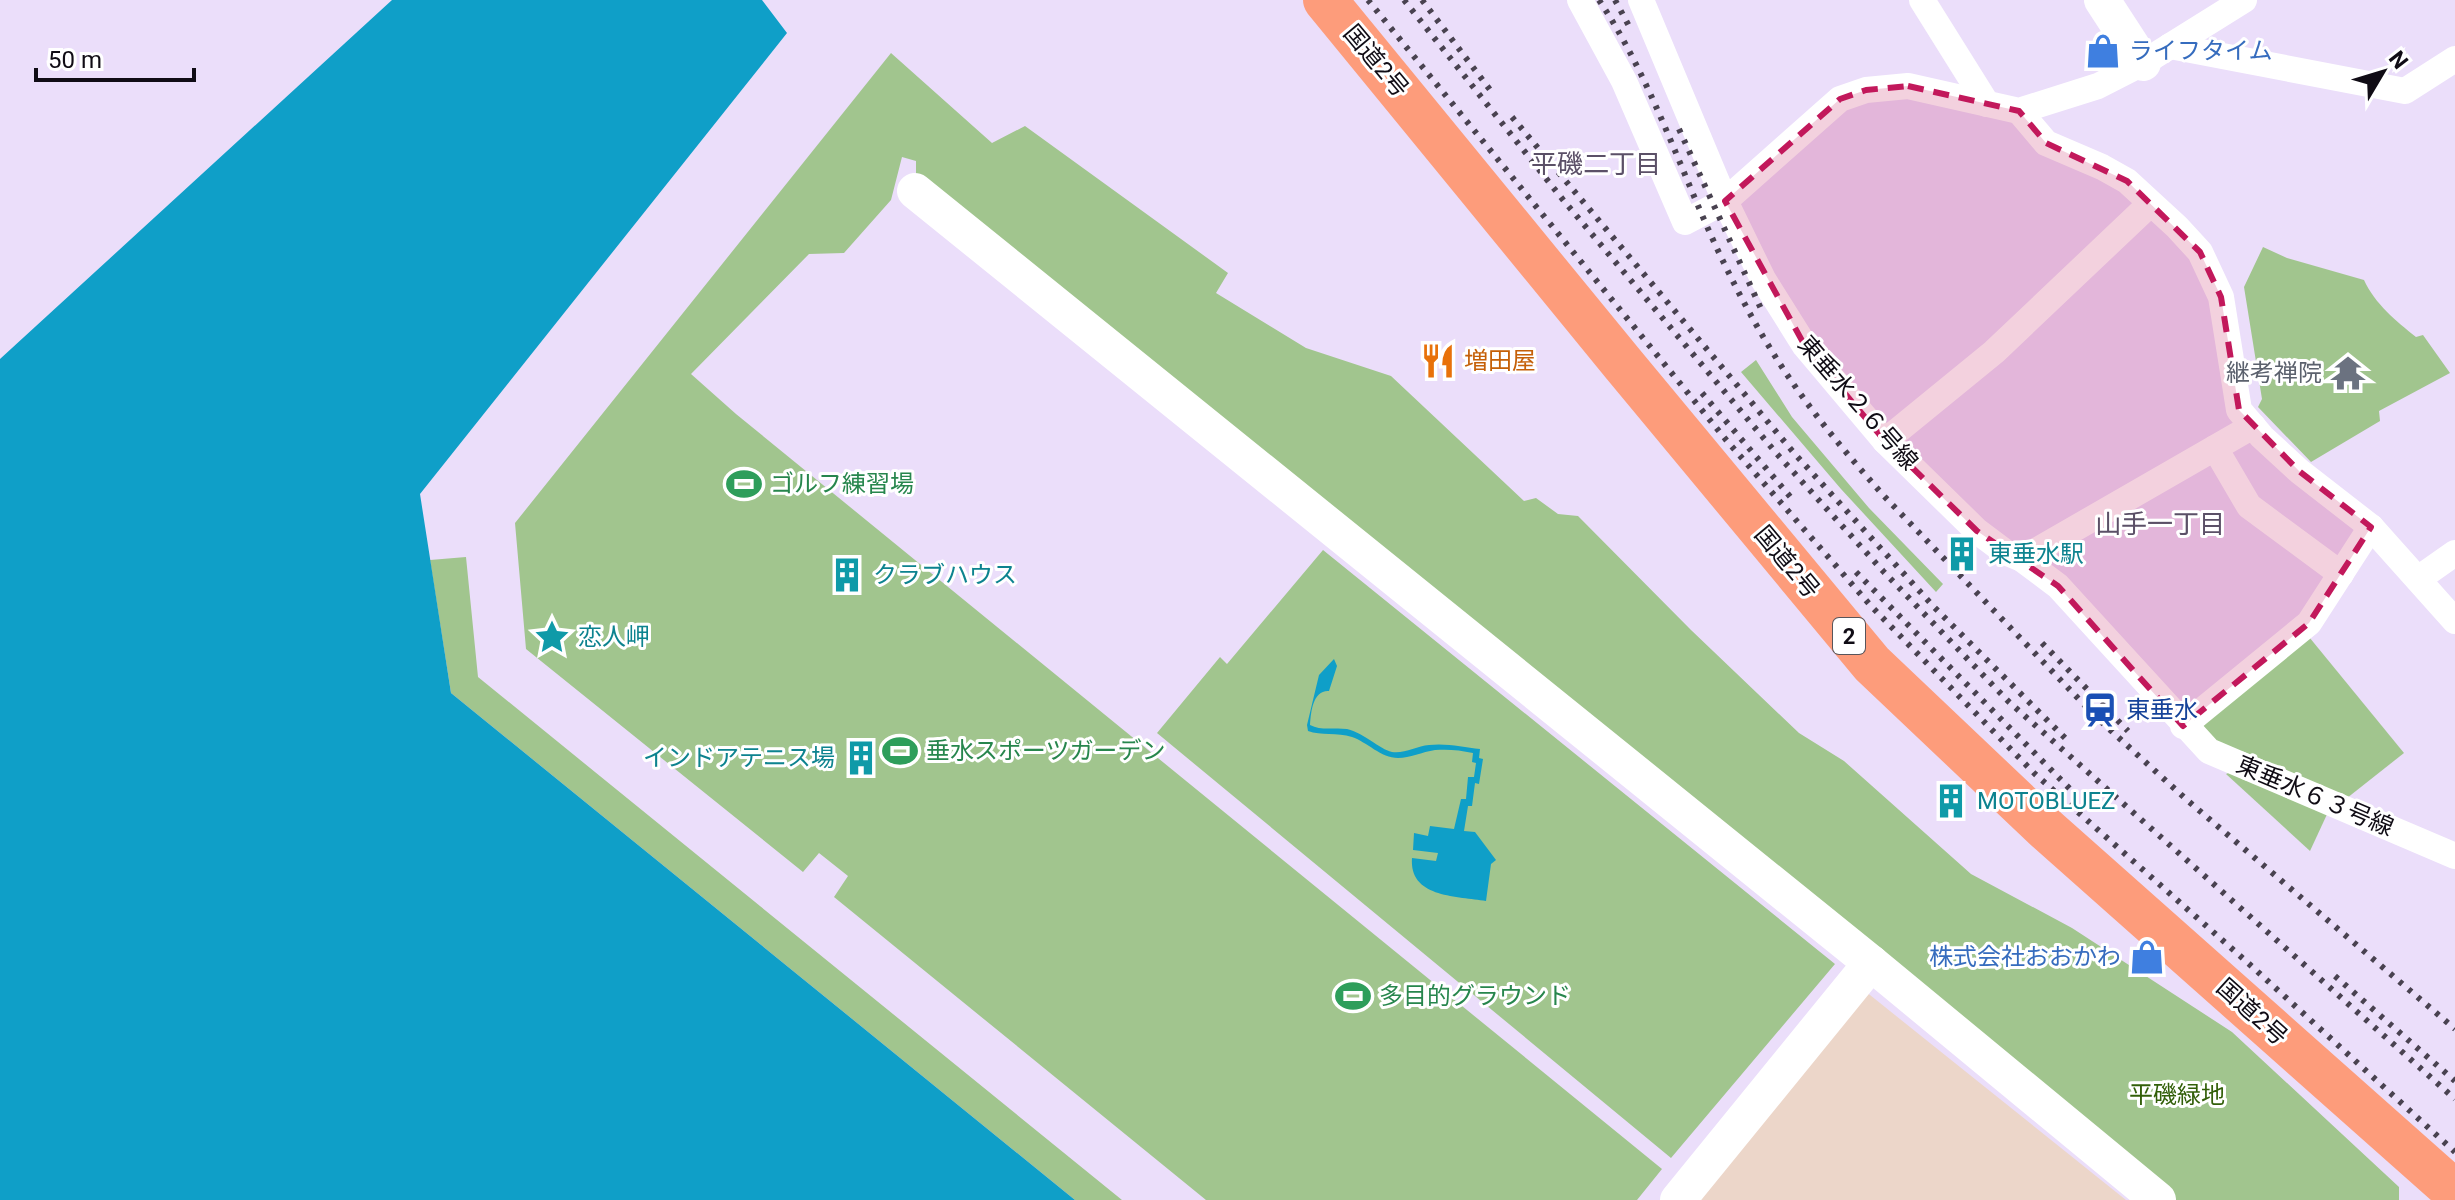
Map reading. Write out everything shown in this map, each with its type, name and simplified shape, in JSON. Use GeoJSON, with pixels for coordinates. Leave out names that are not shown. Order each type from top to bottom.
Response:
{"type":"FeatureCollection","features":[{"type":"Feature","properties":{"kind":"highway","name":"国道2号"},"geometry":{"type":"LineString","coordinates":[[1325,0],[1872,664],[2046,829],[2455,1192]]}},
{"type":"Feature","properties":{"kind":"street"},"geometry":{"type":"LineString","coordinates":[[1580,0],[1624,81],[1685,222],[1725,201],[1840,99],[1866,90],[1908,86],[2019,111],[2098,86],[2244,0]]}},
{"type":"Feature","properties":{"kind":"street","name":"東垂水２６号線"},"geometry":{"type":"LineString","coordinates":[[1641,0],[1725,201],[1763,279],[1805,346],[1885,441],[1977,531],[2058,586],[2183,726]]}},
{"type":"Feature","properties":{"kind":"street"},"geometry":{"type":"LineString","coordinates":[[1922,0],[1987,104]]}},
{"type":"Feature","properties":{"kind":"street"},"geometry":{"type":"LineString","coordinates":[[2102,0],[2156,54],[2405,91],[2455,59]]}},
{"type":"Feature","properties":{"kind":"street"},"geometry":{"type":"LineString","coordinates":[[2019,111],[2046,143],[2127,181],[2200,252],[2221,297],[2239,410],[2299,471],[2371,527],[2455,621]]}},
{"type":"Feature","properties":{"kind":"street"},"geometry":{"type":"LineString","coordinates":[[915,191],[1871,963],[2158,1200]]}},
{"type":"Feature","properties":{"kind":"street"},"geometry":{"type":"LineString","coordinates":[[1885,441],[1994,352],[2150,204]]}},
{"type":"Feature","properties":{"kind":"street"},"geometry":{"type":"LineString","coordinates":[[2022,559],[2253,426]]}},
{"type":"Feature","properties":{"kind":"street"},"geometry":{"type":"LineString","coordinates":[[2215,448],[2249,506],[2341,574]]}},
{"type":"Feature","properties":{"kind":"street"},"geometry":{"type":"LineString","coordinates":[[2183,726],[2309,623],[2371,527]]}},
{"type":"Feature","properties":{"kind":"street"},"geometry":{"type":"LineString","coordinates":[[2418,579],[2455,553]]}},
{"type":"Feature","properties":{"kind":"street","name":"東垂水６３号線"},"geometry":{"type":"LineString","coordinates":[[2183,726],[2209,751],[2455,856]]}},
{"type":"Feature","properties":{"kind":"street"},"geometry":{"type":"LineString","coordinates":[[1678,1200],[1871,963]]}},
{"type":"Feature","properties":{"kind":"highlighted area"},"geometry":{"type":"Polygon","coordinates":[[[1908,86],[2019,111],[2046,143],[2127,181],[2200,252],[2221,297],[2239,410],[2299,471],[2371,527],[2309,623],[2183,726],[2058,586],[1977,531],[1885,441],[1805,346],[1725,201],[1840,99],[1866,90],[1908,86]]]}},
{"type":"Feature","properties":{"kind":"shaded area"},"geometry":{"type":"Polygon","coordinates":[[[1865,991],[2126,1200],[1696,1200],[1865,991]]]}},
{"type":"Feature","properties":{"kind":"green space","name":"平磯緑地"},"geometry":{"type":"Polygon","coordinates":[[[891,53],[992,143],[1025,126],[1228,273],[1216,293],[1306,348],[1391,376],[1524,501],[1536,498],[1558,514],[1578,516],[1799,733],[1844,761],[1971,874],[2072,928],[2232,1032],[2399,1187],[2399,1200],[2176,1200],[916,176],[916,161],[902,157],[891,200],[844,253],[809,254],[691,374],[736,414],[1662,1169],[1637,1200],[1206,1200],[834,897],[848,876],[819,853],[803,872],[526,649],[515,523],[891,53]]]}},
{"type":"Feature","properties":{"kind":"green space","name":"継考禅院"},"geometry":{"type":"Polygon","coordinates":[[[2263,247],[2287,258],[2364,280],[2374,297],[2394,318],[2416,337],[2423,335],[2450,373],[2379,411],[2380,421],[2311,462],[2258,407],[2262,399],[2244,287],[2263,247]]]}},
{"type":"Feature","properties":{"kind":"green space"},"geometry":{"type":"Polygon","coordinates":[[[1756,360],[1792,417],[1869,508],[1943,584],[1936,592],[1841,489],[1741,372],[1756,360]]]}},
{"type":"Feature","properties":{"kind":"green space"},"geometry":{"type":"Polygon","coordinates":[[[1323,550],[1835,964],[1671,1158],[1157,733],[1220,657],[1227,664],[1323,550]]]}},
{"type":"Feature","properties":{"kind":"green space"},"geometry":{"type":"Polygon","coordinates":[[[466,557],[478,677],[1122,1200],[1075,1200],[451,693],[430,560],[466,557]]]}},
{"type":"Feature","properties":{"kind":"green space"},"geometry":{"type":"Polygon","coordinates":[[[2305,632],[2404,753],[2342,802],[2201,738],[2192,726],[2305,632]]]}},
{"type":"Feature","properties":{"kind":"green space"},"geometry":{"type":"Polygon","coordinates":[[[2237,769],[2329,810],[2310,851],[2226,774],[2237,769]]]}},
{"type":"Feature","properties":{"kind":"water"},"geometry":{"type":"Polygon","coordinates":[[[392,0],[762,0],[787,33],[420,494],[451,693],[1075,1200],[0,1200],[0,359],[392,0]]]}},
{"type":"Feature","properties":{"kind":"water"},"geometry":{"type":"Polygon","coordinates":[[[1334,659],[1337,666],[1329,691],[1316,698],[1310,725],[1347,729],[1392,752],[1435,745],[1480,749],[1479,758],[1483,759],[1479,784],[1475,783],[1464,831],[1475,832],[1496,860],[1491,864],[1486,901],[1437,893],[1418,881],[1413,871],[1412,858],[1436,861],[1438,853],[1413,850],[1414,833],[1428,836],[1430,826],[1454,829],[1461,799],[1466,799],[1468,777],[1474,777],[1476,763],[1472,762],[1473,753],[1440,750],[1398,758],[1380,753],[1352,737],[1308,731],[1307,725],[1319,675],[1334,659]]]}},
{"type":"Feature","properties":{"kind":"railway"},"geometry":{"type":"LineString","coordinates":[[1368,0],[1727,441],[1871,606],[2035,774],[2455,1152]]}},
{"type":"Feature","properties":{"kind":"railway"},"geometry":{"type":"LineString","coordinates":[[1404,0],[1564,201],[1777,454],[1883,571],[2008,701],[2455,1099]]}},
{"type":"Feature","properties":{"kind":"railway"},"geometry":{"type":"LineString","coordinates":[[1422,0],[1494,95]]}},
{"type":"Feature","properties":{"kind":"railway"},"geometry":{"type":"LineString","coordinates":[[1599,0],[1648,88],[1714,242],[1744,302],[1789,378],[1841,447],[1883,495],[2096,717],[2187,800],[2455,1029]]}},
{"type":"Feature","properties":{"kind":"railway"},"geometry":{"type":"LineString","coordinates":[[1615,0],[1630,28]]}},
{"type":"Feature","properties":{"kind":"railway"},"geometry":{"type":"LineString","coordinates":[[1512,117],[1794,453],[1934,607],[2065,738]]}},
{"type":"Feature","properties":{"kind":"railway"},"geometry":{"type":"LineString","coordinates":[[1679,129],[1762,311]]}},
{"type":"Feature","properties":{"kind":"railway"},"geometry":{"type":"LineString","coordinates":[[1702,393],[1793,500]]}},
{"type":"Feature","properties":{"kind":"railway"},"geometry":{"type":"LineString","coordinates":[[1856,572],[2072,791]]}},
{"type":"Feature","properties":{"kind":"railway"},"geometry":{"type":"LineString","coordinates":[[2042,643],[2128,731]]}},
{"type":"Feature","properties":{"kind":"railway"},"geometry":{"type":"LineString","coordinates":[[2335,976],[2455,1081]]}},
{"type":"Feature","properties":{"kind":"place","name":"ライフタイム"},"geometry":{"type":"Point","coordinates":[2103,51]}},
{"type":"Feature","properties":{"kind":"place","name":"増田屋"},"geometry":{"type":"Point","coordinates":[1438,361]}},
{"type":"Feature","properties":{"kind":"place","name":"継考禅院"},"geometry":{"type":"Point","coordinates":[2348,373]}},
{"type":"Feature","properties":{"kind":"place","name":"ゴルフ練習場"},"geometry":{"type":"Point","coordinates":[744,484]}},
{"type":"Feature","properties":{"kind":"place","name":"東垂水駅"},"geometry":{"type":"Point","coordinates":[1962,554]}},
{"type":"Feature","properties":{"kind":"place","name":"クラブハウス"},"geometry":{"type":"Point","coordinates":[847,575]}},
{"type":"Feature","properties":{"kind":"place","name":"恋人岬"},"geometry":{"type":"Point","coordinates":[552,637]}},
{"type":"Feature","properties":{"kind":"place","name":"東垂水"},"geometry":{"type":"Point","coordinates":[2100,710]}},
{"type":"Feature","properties":{"kind":"place","name":"垂水スポーツガーデン"},"geometry":{"type":"Point","coordinates":[900,751]}},
{"type":"Feature","properties":{"kind":"place","name":"インドアテニス場"},"geometry":{"type":"Point","coordinates":[861,758]}},
{"type":"Feature","properties":{"kind":"place","name":"MOTOBLUEZ"},"geometry":{"type":"Point","coordinates":[1951,801]}},
{"type":"Feature","properties":{"kind":"place","name":"株式会社おおかわ"},"geometry":{"type":"Point","coordinates":[2147,957]}},
{"type":"Feature","properties":{"kind":"place","name":"多目的グラウンド"},"geometry":{"type":"Point","coordinates":[1353,996]}},
{"type":"Feature","properties":{"kind":"district","name":"平磯二丁目"},"geometry":{"type":"Point","coordinates":[1596,164]}},
{"type":"Feature","properties":{"kind":"district","name":"山手一丁目"},"geometry":{"type":"Point","coordinates":[2160,524]}}]}
